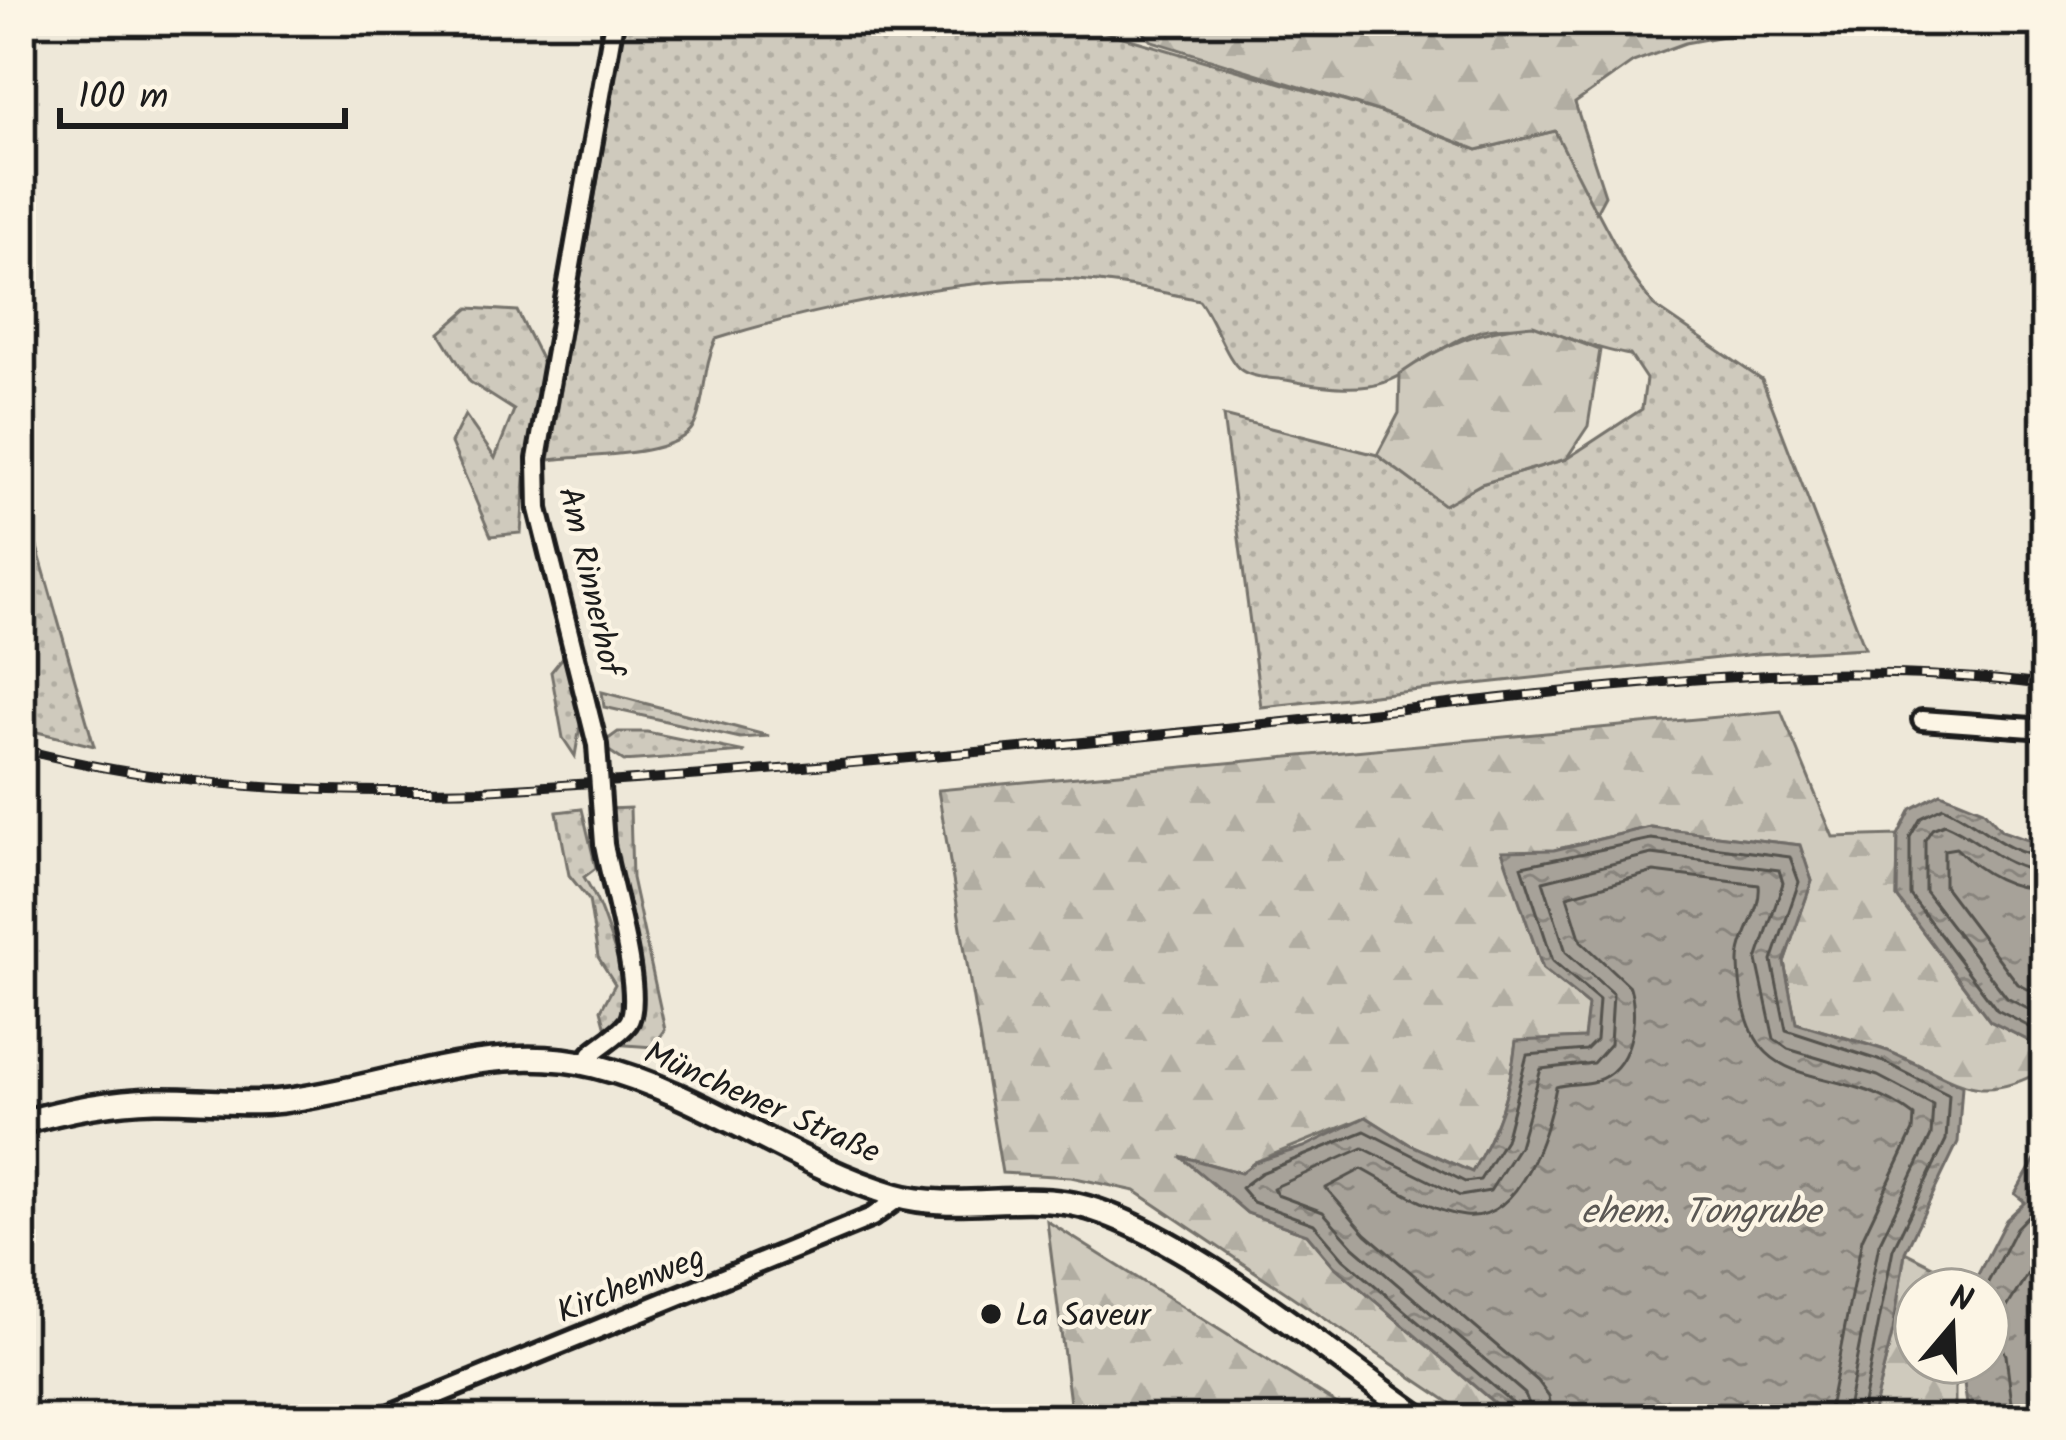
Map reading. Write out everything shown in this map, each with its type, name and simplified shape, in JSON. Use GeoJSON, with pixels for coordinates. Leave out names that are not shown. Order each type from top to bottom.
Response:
{"type":"FeatureCollection","features":[{"type":"Feature","properties":{"kind":"street","name":"Am Rinnerhof"},"geometry":{"type":"LineString","coordinates":[[590,1065],[591,1054],[626,1025],[635,1008],[634,977],[604,844],[597,745],[538,509],[538,459],[614,21]]}},
{"type":"Feature","properties":{"kind":"street"},"geometry":{"type":"LineString","coordinates":[[1922,720],[2045,729]]}},
{"type":"Feature","properties":{"kind":"street","name":"Münchener Straße"},"geometry":{"type":"LineString","coordinates":[[21,1123],[76,1107],[113,1103],[280,1101],[465,1064],[537,1058],[590,1065],[695,1102],[900,1197],[1068,1203],[1124,1220],[1188,1256],[1422,1419]]}},
{"type":"Feature","properties":{"kind":"street","name":"Kirchenweg"},"geometry":{"type":"LineString","coordinates":[[379,1419],[872,1217],[900,1197]]}},
{"type":"Feature","properties":{"kind":"green space"},"geometry":{"type":"Polygon","coordinates":[[[625,21],[1068,21],[1381,112],[1477,150],[1555,131],[1630,273],[1654,306],[1762,380],[1865,648],[1756,654],[1261,707],[1223,416],[1377,455],[1444,504],[1481,484],[1566,459],[1642,409],[1646,379],[1630,355],[1531,329],[1478,332],[1386,382],[1328,386],[1241,370],[1199,300],[1082,280],[964,285],[835,308],[716,339],[699,411],[688,433],[654,448],[549,460],[625,21]]]}},
{"type":"Feature","properties":{"kind":"green space"},"geometry":{"type":"Polygon","coordinates":[[[1132,21],[1805,21],[1685,43],[1633,62],[1575,103],[1605,195],[1596,212],[1555,131],[1477,150],[1381,112],[1152,41],[1132,21]]]}},
{"type":"Feature","properties":{"kind":"green space"},"geometry":{"type":"Polygon","coordinates":[[[469,308],[517,311],[546,369],[526,465],[521,533],[491,536],[451,443],[465,415],[495,458],[514,410],[470,382],[440,333],[469,308]]]}},
{"type":"Feature","properties":{"kind":"green space"},"geometry":{"type":"Polygon","coordinates":[[[1533,325],[1600,350],[1588,426],[1566,459],[1481,484],[1444,505],[1377,455],[1399,413],[1400,374],[1463,340],[1533,325]]]}},
{"type":"Feature","properties":{"kind":"green space"},"geometry":{"type":"Polygon","coordinates":[[[21,491],[94,746],[21,728],[21,491]]]}},
{"type":"Feature","properties":{"kind":"green space"},"geometry":{"type":"Polygon","coordinates":[[[568,651],[581,720],[575,756],[563,738],[551,672],[568,651]]]}},
{"type":"Feature","properties":{"kind":"green space"},"geometry":{"type":"Polygon","coordinates":[[[602,692],[769,736],[740,738],[604,707],[602,692]]]}},
{"type":"Feature","properties":{"kind":"green space"},"geometry":{"type":"Polygon","coordinates":[[[1781,711],[1833,837],[1898,835],[1897,897],[1990,1021],[2045,1049],[2045,1069],[1999,1087],[1964,1085],[1876,1047],[1796,1023],[1784,962],[1812,881],[1799,845],[1650,827],[1554,850],[1503,852],[1543,969],[1589,1004],[1584,1038],[1516,1042],[1501,1109],[1472,1172],[1409,1144],[1366,1117],[1255,1162],[1242,1173],[1184,1157],[1247,1213],[1307,1234],[1334,1266],[1513,1419],[1474,1419],[1135,1191],[1071,1177],[1002,1173],[938,790],[1781,711]]]}},
{"type":"Feature","properties":{"kind":"green space"},"geometry":{"type":"Polygon","coordinates":[[[618,732],[647,732],[745,752],[624,761],[600,745],[618,732]]]}},
{"type":"Feature","properties":{"kind":"green space"},"geometry":{"type":"Polygon","coordinates":[[[630,808],[632,878],[665,1030],[653,1047],[612,1044],[639,1019],[643,1003],[638,951],[607,809],[630,808]]]}},
{"type":"Feature","properties":{"kind":"green space"},"geometry":{"type":"Polygon","coordinates":[[[582,809],[596,868],[584,877],[630,990],[621,1017],[606,1029],[601,1010],[615,984],[598,957],[589,900],[569,875],[557,812],[582,809]]]}},
{"type":"Feature","properties":{"kind":"green space"},"geometry":{"type":"Polygon","coordinates":[[[1047,1221],[1361,1419],[1072,1419],[1047,1221]]]}},
{"type":"Feature","properties":{"kind":"green space"},"geometry":{"type":"Polygon","coordinates":[[[1905,1252],[1932,1266],[1903,1266],[1905,1252]]]}},
{"type":"Feature","properties":{"kind":"green space"},"geometry":{"type":"Polygon","coordinates":[[[1892,1334],[1892,1386],[1955,1386],[1955,1419],[1871,1419],[1892,1334]]]}},
{"type":"Feature","properties":{"kind":"water"},"geometry":{"type":"Polygon","coordinates":[[[1941,793],[1983,810],[2002,831],[2045,846],[2045,1049],[1990,1021],[1897,897],[1898,835],[1911,809],[1941,793]]]}},
{"type":"Feature","properties":{"kind":"water","name":"ehem. Tongrube"},"geometry":{"type":"Polygon","coordinates":[[[1650,827],[1800,845],[1812,881],[1784,962],[1796,1023],[1888,1051],[1962,1086],[1958,1142],[1905,1252],[1903,1266],[1892,1266],[1892,1334],[1871,1419],[1513,1419],[1334,1266],[1307,1234],[1247,1213],[1180,1156],[1241,1173],[1255,1162],[1304,1147],[1366,1117],[1409,1144],[1472,1172],[1502,1109],[1516,1041],[1584,1038],[1588,1005],[1543,969],[1502,851],[1554,850],[1650,827]]]}},
{"type":"Feature","properties":{"kind":"water"},"geometry":{"type":"Polygon","coordinates":[[[2045,1142],[2045,1419],[1969,1419],[1964,1386],[2012,1386],[2012,1266],[1982,1266],[2006,1220],[2025,1202],[2015,1194],[2045,1142]]]}},
{"type":"Feature","properties":{"kind":"railway"},"geometry":{"type":"LineString","coordinates":[[21,749],[192,781],[365,791],[482,790],[1013,749],[1688,680],[1866,673],[2045,685]]}},
{"type":"Feature","properties":{"kind":"place","name":"La Saveur"},"geometry":{"type":"Point","coordinates":[991,1314]}}]}
